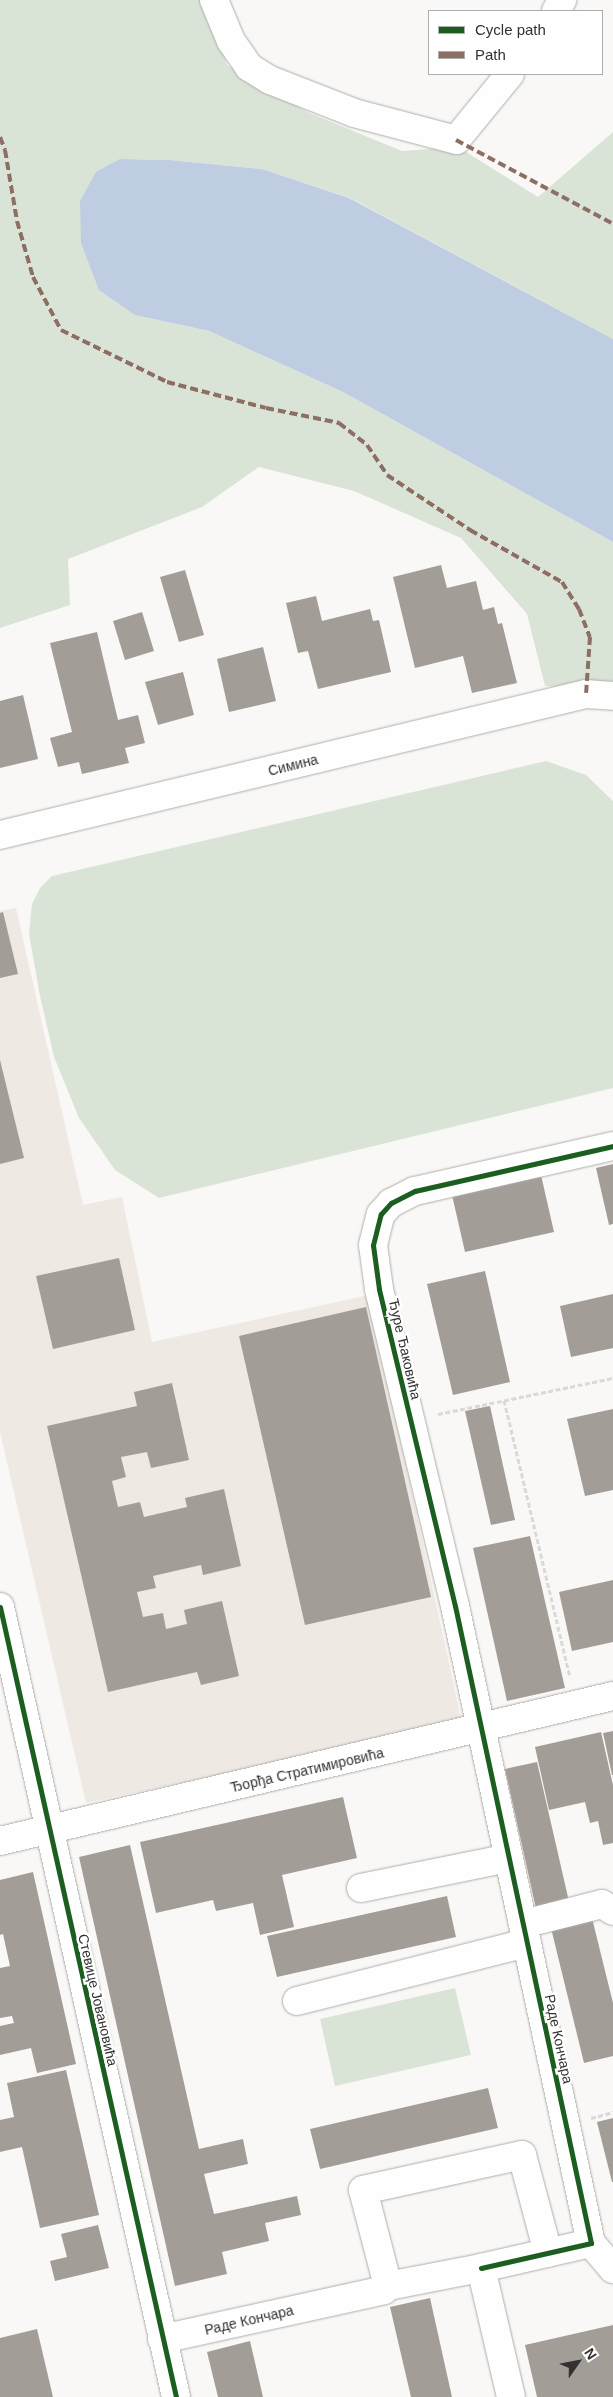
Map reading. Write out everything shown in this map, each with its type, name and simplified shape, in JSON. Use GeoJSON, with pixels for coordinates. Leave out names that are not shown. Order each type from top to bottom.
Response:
{"type":"FeatureCollection","features":[{"type":"Feature","properties":{"kind":"street"},"geometry":{"type":"LineString","coordinates":[[214,0],[231,41],[249,67],[270,80],[354,114],[456,140],[509,75]]}},
{"type":"Feature","properties":{"kind":"street","name":"Симина"},"geometry":{"type":"LineString","coordinates":[[0,835],[586,694],[613,696]]}},
{"type":"Feature","properties":{"kind":"street","name":"Ђуре Ђаковића"},"geometry":{"type":"LineString","coordinates":[[481,1729],[373,1262],[373,1245],[381,1214],[391,1203],[414,1191],[613,1146]]}},
{"type":"Feature","properties":{"kind":"street","name":"Стевице Јовановића"},"geometry":{"type":"LineString","coordinates":[[0,1607],[176,2397]]}},
{"type":"Feature","properties":{"kind":"street","name":"Ђорђа Стратимировића"},"geometry":{"type":"LineString","coordinates":[[0,1841],[481,1729],[613,1696]]}},
{"type":"Feature","properties":{"kind":"street","name":"Раде Кончара"},"geometry":{"type":"LineString","coordinates":[[481,1729],[592,2243],[613,2269]]}},
{"type":"Feature","properties":{"kind":"street"},"geometry":{"type":"LineString","coordinates":[[361,1888],[508,1858]]}},
{"type":"Feature","properties":{"kind":"street"},"geometry":{"type":"LineString","coordinates":[[297,2001],[525,1934],[602,1904],[613,1911]]}},
{"type":"Feature","properties":{"kind":"street"},"geometry":{"type":"LineString","coordinates":[[388,2286],[363,2190],[522,2155],[548,2253]]}},
{"type":"Feature","properties":{"kind":"street","name":"Раде Кончара"},"geometry":{"type":"LineString","coordinates":[[162,2339],[384,2290],[388,2286],[481,2268],[592,2243]]}},
{"type":"Feature","properties":{"kind":"street"},"geometry":{"type":"LineString","coordinates":[[481,2268],[511,2397]]}},
{"type":"Feature","properties":{"kind":"path"},"geometry":{"type":"LineString","coordinates":[[410,1419],[613,1378]]}},
{"type":"Feature","properties":{"kind":"path"},"geometry":{"type":"LineString","coordinates":[[504,1400],[577,1705]]}},
{"type":"Feature","properties":{"kind":"shaded area"},"geometry":{"type":"Polygon","coordinates":[[[16,908],[83,1205],[122,1197],[152,1342],[369,1295],[462,1723],[86,1803],[0,1432],[0,911],[16,908]]]}},
{"type":"Feature","properties":{"kind":"green space"},"geometry":{"type":"Polygon","coordinates":[[[0,0],[206,0],[227,65],[307,112],[402,151],[458,147],[538,197],[613,132],[613,339],[350,198],[262,169],[169,160],[120,159],[135,315],[209,331],[343,392],[613,542],[613,689],[545,686],[527,614],[461,538],[354,491],[259,467],[202,507],[68,559],[70,605],[0,628],[0,0]]]}},
{"type":"Feature","properties":{"kind":"green space"},"geometry":{"type":"Polygon","coordinates":[[[546,761],[586,775],[613,801],[613,1088],[159,1198],[115,1170],[79,1118],[54,1057],[40,996],[29,934],[32,904],[40,888],[52,876],[546,761]]]}},
{"type":"Feature","properties":{"kind":"green space"},"geometry":{"type":"Polygon","coordinates":[[[455,1988],[471,2055],[335,2086],[320,2019],[455,1988]]]}},
{"type":"Feature","properties":{"kind":"water"},"geometry":{"type":"Polygon","coordinates":[[[120,159],[169,160],[262,169],[349,198],[613,339],[613,542],[343,392],[209,331],[135,315],[99,290],[81,243],[80,201],[96,172],[120,159]]]}},
{"type":"Feature","properties":{"kind":"building"},"geometry":{"type":"Polygon","coordinates":[[[441,565],[447,588],[476,581],[483,610],[494,607],[498,624],[502,623],[517,683],[472,693],[463,656],[415,668],[393,577],[441,565]]]}},
{"type":"Feature","properties":{"kind":"building"},"geometry":{"type":"Polygon","coordinates":[[[185,570],[204,635],[179,642],[160,577],[185,570]]]}},
{"type":"Feature","properties":{"kind":"building"},"geometry":{"type":"Polygon","coordinates":[[[316,596],[322,621],[370,609],[373,621],[379,620],[391,672],[318,689],[308,651],[298,653],[286,603],[316,596]]]}},
{"type":"Feature","properties":{"kind":"building"},"geometry":{"type":"Polygon","coordinates":[[[142,612],[154,651],[125,660],[113,621],[142,612]]]}},
{"type":"Feature","properties":{"kind":"building"},"geometry":{"type":"Polygon","coordinates":[[[97,632],[118,720],[138,715],[145,743],[125,748],[129,763],[82,774],[79,762],[58,767],[50,738],[72,732],[50,643],[97,632]]]}},
{"type":"Feature","properties":{"kind":"building"},"geometry":{"type":"Polygon","coordinates":[[[263,647],[276,701],[229,712],[217,659],[263,647]]]}},
{"type":"Feature","properties":{"kind":"building"},"geometry":{"type":"Polygon","coordinates":[[[183,672],[194,715],[158,725],[145,682],[183,672]]]}},
{"type":"Feature","properties":{"kind":"building"},"geometry":{"type":"Polygon","coordinates":[[[23,695],[38,759],[0,768],[0,701],[23,695]]]}},
{"type":"Feature","properties":{"kind":"building"},"geometry":{"type":"Polygon","coordinates":[[[3,912],[18,974],[0,978],[0,913],[3,912]]]}},
{"type":"Feature","properties":{"kind":"building"},"geometry":{"type":"Polygon","coordinates":[[[0,1060],[24,1158],[0,1164],[0,1060]]]}},
{"type":"Feature","properties":{"kind":"building"},"geometry":{"type":"Polygon","coordinates":[[[613,1164],[613,1224],[609,1225],[596,1168],[613,1164]]]}},
{"type":"Feature","properties":{"kind":"building"},"geometry":{"type":"Polygon","coordinates":[[[541,1175],[554,1232],[465,1252],[452,1195],[541,1175]]]}},
{"type":"Feature","properties":{"kind":"building"},"geometry":{"type":"Polygon","coordinates":[[[119,1258],[135,1330],[53,1349],[36,1276],[119,1258]]]}},
{"type":"Feature","properties":{"kind":"building"},"geometry":{"type":"Polygon","coordinates":[[[485,1271],[510,1382],[453,1395],[427,1284],[485,1271]]]}},
{"type":"Feature","properties":{"kind":"building"},"geometry":{"type":"Polygon","coordinates":[[[613,1294],[613,1348],[571,1357],[560,1306],[613,1294]]]}},
{"type":"Feature","properties":{"kind":"building"},"geometry":{"type":"Polygon","coordinates":[[[366,1307],[431,1597],[305,1625],[239,1336],[366,1307]]]}},
{"type":"Feature","properties":{"kind":"building"},"geometry":{"type":"Polygon","coordinates":[[[172,1383],[189,1460],[151,1468],[147,1452],[121,1457],[126,1477],[112,1481],[118,1507],[140,1502],[144,1517],[187,1507],[185,1498],[224,1489],[241,1566],[203,1575],[201,1565],[153,1576],[156,1588],[137,1592],[143,1617],[163,1613],[166,1629],[187,1624],[184,1610],[222,1601],[239,1676],[201,1685],[197,1672],[108,1692],[47,1426],[137,1406],[134,1392],[172,1383]]]}},
{"type":"Feature","properties":{"kind":"building"},"geometry":{"type":"Polygon","coordinates":[[[490,1406],[515,1520],[491,1525],[465,1411],[490,1406]]]}},
{"type":"Feature","properties":{"kind":"building"},"geometry":{"type":"Polygon","coordinates":[[[613,1409],[613,1490],[585,1496],[567,1419],[613,1409]]]}},
{"type":"Feature","properties":{"kind":"building"},"geometry":{"type":"Polygon","coordinates":[[[530,1536],[565,1688],[507,1701],[473,1548],[530,1536]]]}},
{"type":"Feature","properties":{"kind":"building"},"geometry":{"type":"Polygon","coordinates":[[[613,1580],[613,1642],[572,1651],[559,1592],[613,1580]]]}},
{"type":"Feature","properties":{"kind":"building"},"geometry":{"type":"Polygon","coordinates":[[[613,1731],[613,1775],[612,1775],[603,1733],[613,1731]]]}},
{"type":"Feature","properties":{"kind":"building"},"geometry":{"type":"Polygon","coordinates":[[[601,1732],[613,1785],[613,1843],[603,1845],[598,1821],[590,1823],[585,1802],[549,1810],[535,1747],[601,1732]]]}},
{"type":"Feature","properties":{"kind":"building"},"geometry":{"type":"Polygon","coordinates":[[[537,1762],[570,1906],[537,1913],[505,1769],[537,1762]]]}},
{"type":"Feature","properties":{"kind":"building"},"geometry":{"type":"Polygon","coordinates":[[[343,1797],[357,1858],[282,1875],[294,1927],[260,1935],[253,1903],[216,1911],[213,1900],[156,1913],[140,1842],[343,1797]]]}},
{"type":"Feature","properties":{"kind":"building"},"geometry":{"type":"Polygon","coordinates":[[[130,1845],[199,2149],[243,2139],[248,2164],[204,2174],[214,2214],[297,2196],[301,2215],[265,2223],[269,2241],[222,2252],[227,2274],[175,2286],[79,1857],[130,1845]]]}},
{"type":"Feature","properties":{"kind":"building"},"geometry":{"type":"Polygon","coordinates":[[[33,1872],[76,2064],[37,2073],[31,2048],[0,2055],[0,2026],[14,2023],[12,2016],[0,2018],[0,1968],[10,1966],[3,1934],[0,1935],[0,1880],[33,1872]]]}},
{"type":"Feature","properties":{"kind":"building"},"geometry":{"type":"Polygon","coordinates":[[[447,1896],[456,1937],[277,1977],[267,1936],[447,1896]]]}},
{"type":"Feature","properties":{"kind":"building"},"geometry":{"type":"Polygon","coordinates":[[[591,1914],[613,2003],[613,2056],[584,2063],[550,1924],[591,1914]]]}},
{"type":"Feature","properties":{"kind":"building"},"geometry":{"type":"Polygon","coordinates":[[[66,2070],[99,2215],[40,2228],[22,2147],[0,2152],[0,2120],[14,2117],[7,2083],[66,2070]]]}},
{"type":"Feature","properties":{"kind":"building"},"geometry":{"type":"Polygon","coordinates":[[[488,2088],[498,2128],[320,2169],[310,2129],[488,2088]]]}},
{"type":"Feature","properties":{"kind":"building"},"geometry":{"type":"Polygon","coordinates":[[[613,2118],[613,2182],[612,2182],[597,2122],[613,2118]]]}},
{"type":"Feature","properties":{"kind":"building"},"geometry":{"type":"Polygon","coordinates":[[[98,2225],[109,2268],[55,2281],[50,2261],[67,2257],[61,2234],[98,2225]]]}},
{"type":"Feature","properties":{"kind":"building"},"geometry":{"type":"Polygon","coordinates":[[[430,2298],[452,2397],[411,2397],[390,2307],[430,2298]]]}},
{"type":"Feature","properties":{"kind":"building"},"geometry":{"type":"Polygon","coordinates":[[[613,2325],[613,2397],[537,2397],[525,2345],[613,2325]]]}},
{"type":"Feature","properties":{"kind":"building"},"geometry":{"type":"Polygon","coordinates":[[[37,2329],[53,2397],[0,2397],[0,2338],[37,2329]]]}},
{"type":"Feature","properties":{"kind":"building"},"geometry":{"type":"Polygon","coordinates":[[[250,2341],[263,2397],[218,2397],[207,2352],[250,2341]]]}},
{"type":"Feature","properties":{"kind":"marked path"},"geometry":{"type":"LineString","coordinates":[[0,137],[5,150],[17,221],[33,277],[61,330],[167,382],[266,408],[339,423],[367,445],[387,475],[470,530],[562,582],[579,609],[590,637],[586,694]]}},
{"type":"Feature","properties":{"kind":"marked path"},"geometry":{"type":"LineString","coordinates":[[456,140],[613,224]]}},
{"type":"Feature","properties":{"kind":"cycle path"},"geometry":{"type":"LineString","coordinates":[[481,2268],[591,2243],[455,1606],[379,1289],[373,1245],[381,1214],[391,1203],[415,1191],[613,1146]]}},
{"type":"Feature","properties":{"kind":"cycle path"},"geometry":{"type":"LineString","coordinates":[[0,1607],[176,2397]]}}]}
